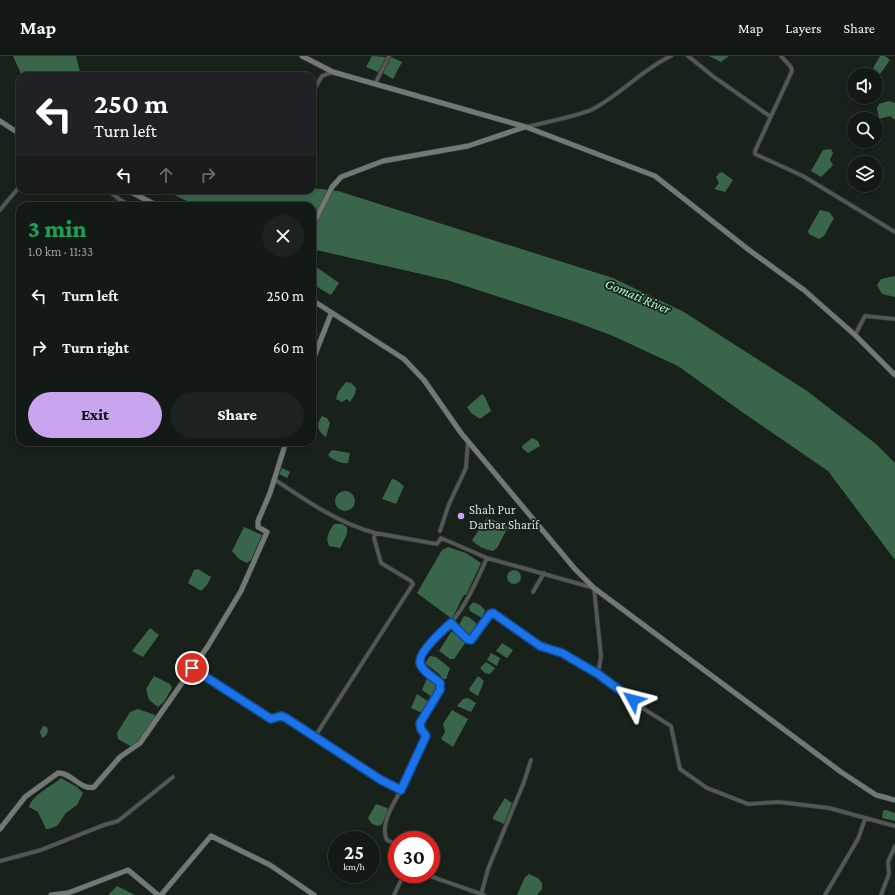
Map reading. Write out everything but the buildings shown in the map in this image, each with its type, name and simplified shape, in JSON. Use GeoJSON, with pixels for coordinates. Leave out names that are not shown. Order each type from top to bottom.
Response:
{"type":"FeatureCollection","features":[{"type":"Feature","properties":{"kind":"street"},"geometry":{"type":"LineString","coordinates":[[302,56],[333,72],[526,127],[655,176],[749,250],[804,290],[855,335],[895,375]]}},
{"type":"Feature","properties":{"kind":"street"},"geometry":{"type":"LineString","coordinates":[[375,84],[388,56]]}},
{"type":"Feature","properties":{"kind":"street"},"geometry":{"type":"LineString","coordinates":[[316,219],[332,187],[342,177],[384,161],[468,146],[526,127],[594,109],[627,87],[659,62],[671,56]]}},
{"type":"Feature","properties":{"kind":"street"},"geometry":{"type":"LineString","coordinates":[[688,56],[714,77],[771,117]]}},
{"type":"Feature","properties":{"kind":"street"},"geometry":{"type":"LineString","coordinates":[[780,56],[791,67],[792,71],[755,151],[755,154],[803,176],[895,232]]}},
{"type":"Feature","properties":{"kind":"street"},"geometry":{"type":"LineString","coordinates":[[316,86],[322,76],[333,72]]}},
{"type":"Feature","properties":{"kind":"street"},"geometry":{"type":"LineString","coordinates":[[1,123],[16,132]]}},
{"type":"Feature","properties":{"kind":"street"},"geometry":{"type":"LineString","coordinates":[[0,210],[16,191]]}},
{"type":"Feature","properties":{"kind":"street"},"geometry":{"type":"LineString","coordinates":[[112,194],[124,202]]}},
{"type":"Feature","properties":{"kind":"street"},"geometry":{"type":"LineString","coordinates":[[135,194],[150,202]]}},
{"type":"Feature","properties":{"kind":"street"},"geometry":{"type":"LineString","coordinates":[[316,303],[331,314],[404,359],[424,380],[468,440],[575,569],[594,588],[841,772],[876,795],[895,800]]}},
{"type":"Feature","properties":{"kind":"street"},"geometry":{"type":"LineString","coordinates":[[316,352],[331,314]]}},
{"type":"Feature","properties":{"kind":"street"},"geometry":{"type":"LineString","coordinates":[[855,335],[865,316],[895,319]]}},
{"type":"Feature","properties":{"kind":"street"},"geometry":{"type":"LineString","coordinates":[[440,531],[449,504],[466,468],[468,440]]}},
{"type":"Feature","properties":{"kind":"street"},"geometry":{"type":"LineString","coordinates":[[0,829],[25,797],[58,773],[63,773],[87,788],[94,787],[120,757],[140,744],[192,668],[241,591],[266,532],[258,527],[258,521],[285,446]]}},
{"type":"Feature","properties":{"kind":"street"},"geometry":{"type":"LineString","coordinates":[[274,479],[312,504],[347,522],[375,533],[436,544],[441,538],[487,558],[594,588]]}},
{"type":"Feature","properties":{"kind":"street"},"geometry":{"type":"LineString","coordinates":[[314,738],[413,584],[411,581],[381,563],[374,538],[375,533]]}},
{"type":"Feature","properties":{"kind":"street"},"geometry":{"type":"LineString","coordinates":[[388,841],[386,840],[384,834],[389,814],[426,736],[421,729],[420,723],[440,690],[440,683],[422,668],[420,658],[429,645],[451,623],[470,593],[487,558]]}},
{"type":"Feature","properties":{"kind":"street"},"geometry":{"type":"LineString","coordinates":[[533,592],[544,573]]}},
{"type":"Feature","properties":{"kind":"street"},"geometry":{"type":"LineString","coordinates":[[594,588],[601,656],[598,674]]}},
{"type":"Feature","properties":{"kind":"street"},"geometry":{"type":"LineString","coordinates":[[451,623],[467,639],[471,640],[490,614],[493,613],[540,646],[562,653],[598,674],[644,709],[671,726],[680,769],[707,788],[748,804],[779,802],[829,808],[895,826]]}},
{"type":"Feature","properties":{"kind":"street"},"geometry":{"type":"LineString","coordinates":[[192,668],[271,719],[281,716],[286,718],[314,738],[381,780],[401,790]]}},
{"type":"Feature","properties":{"kind":"street"},"geometry":{"type":"LineString","coordinates":[[440,880],[482,894],[488,869],[524,782],[530,760]]}},
{"type":"Feature","properties":{"kind":"street"},"geometry":{"type":"LineString","coordinates":[[0,861],[41,850],[104,824],[118,821],[173,776]]}},
{"type":"Feature","properties":{"kind":"street"},"geometry":{"type":"LineString","coordinates":[[825,895],[858,839],[865,819]]}},
{"type":"Feature","properties":{"kind":"street"},"geometry":{"type":"LineString","coordinates":[[161,895],[211,836],[270,865],[314,895]]}},
{"type":"Feature","properties":{"kind":"street"},"geometry":{"type":"LineString","coordinates":[[881,895],[889,874],[888,862],[895,846]]}},
{"type":"Feature","properties":{"kind":"street"},"geometry":{"type":"LineString","coordinates":[[51,895],[68,893],[128,870],[158,895]]}},
{"type":"Feature","properties":{"kind":"street"},"geometry":{"type":"LineString","coordinates":[[394,895],[400,883]]}},
{"type":"Feature","properties":{"kind":"water"},"geometry":{"type":"Polygon","coordinates":[[[13,56],[76,56],[80,72],[20,72],[13,56]]]}},
{"type":"Feature","properties":{"kind":"water"},"geometry":{"type":"Polygon","coordinates":[[[372,56],[386,57],[378,72],[366,67],[372,56]]]}},
{"type":"Feature","properties":{"kind":"water"},"geometry":{"type":"Polygon","coordinates":[[[709,56],[729,56],[721,62],[709,56]]]}},
{"type":"Feature","properties":{"kind":"water"},"geometry":{"type":"Polygon","coordinates":[[[880,56],[885,56],[890,60],[883,70],[883,68],[873,68],[880,56]]]}},
{"type":"Feature","properties":{"kind":"water"},"geometry":{"type":"Polygon","coordinates":[[[391,57],[402,62],[393,79],[383,73],[391,57]]]}},
{"type":"Feature","properties":{"kind":"water"},"geometry":{"type":"Polygon","coordinates":[[[889,101],[895,103],[895,120],[890,116],[883,118],[883,112],[878,112],[877,108],[879,104],[889,101]]]}},
{"type":"Feature","properties":{"kind":"water"},"geometry":{"type":"Polygon","coordinates":[[[831,149],[833,153],[830,160],[833,165],[821,177],[811,171],[823,150],[831,149]]]}},
{"type":"Feature","properties":{"kind":"water"},"geometry":{"type":"Polygon","coordinates":[[[722,172],[733,180],[725,192],[714,189],[719,183],[716,177],[722,172]]]}},
{"type":"Feature","properties":{"kind":"water","name":"Gomati River"},"geometry":{"type":"Polygon","coordinates":[[[316,188],[338,191],[613,278],[684,312],[807,391],[876,444],[895,463],[895,560],[828,471],[678,366],[613,336],[576,322],[447,280],[316,250],[316,202],[189,202],[172,194],[316,194],[316,188]]]}},
{"type":"Feature","properties":{"kind":"water"},"geometry":{"type":"Polygon","coordinates":[[[820,210],[829,212],[834,218],[824,236],[819,239],[809,234],[808,231],[820,210]]]}},
{"type":"Feature","properties":{"kind":"water"},"geometry":{"type":"Polygon","coordinates":[[[316,267],[339,283],[331,295],[316,286],[316,267]]]}},
{"type":"Feature","properties":{"kind":"water"},"geometry":{"type":"Polygon","coordinates":[[[895,276],[895,297],[882,294],[877,285],[881,279],[895,276]]]}},
{"type":"Feature","properties":{"kind":"water"},"geometry":{"type":"Polygon","coordinates":[[[346,382],[351,383],[356,388],[355,394],[350,402],[347,399],[342,402],[336,399],[338,392],[346,382]]]}},
{"type":"Feature","properties":{"kind":"water"},"geometry":{"type":"Polygon","coordinates":[[[482,394],[485,397],[491,411],[480,419],[471,413],[467,407],[482,394]]]}},
{"type":"Feature","properties":{"kind":"water"},"geometry":{"type":"Polygon","coordinates":[[[322,416],[327,418],[330,423],[326,437],[319,431],[318,428],[322,416]]]}},
{"type":"Feature","properties":{"kind":"water"},"geometry":{"type":"Polygon","coordinates":[[[532,438],[538,441],[540,446],[528,453],[522,448],[522,446],[532,438]]]}},
{"type":"Feature","properties":{"kind":"water"},"geometry":{"type":"Polygon","coordinates":[[[332,450],[350,453],[348,463],[340,462],[330,457],[328,455],[332,450]]]}},
{"type":"Feature","properties":{"kind":"water"},"geometry":{"type":"Polygon","coordinates":[[[282,468],[290,472],[287,478],[279,474],[282,468]]]}},
{"type":"Feature","properties":{"kind":"water"},"geometry":{"type":"Polygon","coordinates":[[[392,479],[404,486],[396,504],[382,499],[392,479]]]}},
{"type":"Feature","properties":{"kind":"water"},"geometry":{"type":"Polygon","coordinates":[[[345,491],[352,494],[355,501],[352,508],[345,511],[338,508],[335,501],[338,494],[345,491]]]}},
{"type":"Feature","properties":{"kind":"water"},"geometry":{"type":"Polygon","coordinates":[[[487,518],[503,523],[508,527],[497,548],[493,551],[479,546],[472,540],[487,518]]]}},
{"type":"Feature","properties":{"kind":"water"},"geometry":{"type":"Polygon","coordinates":[[[334,524],[342,524],[347,527],[347,534],[340,548],[329,546],[327,540],[334,524]]]}},
{"type":"Feature","properties":{"kind":"water"},"geometry":{"type":"Polygon","coordinates":[[[244,527],[262,535],[251,560],[247,563],[239,559],[232,551],[244,527]]]}},
{"type":"Feature","properties":{"kind":"water"},"geometry":{"type":"Polygon","coordinates":[[[448,547],[466,553],[481,563],[466,595],[462,598],[452,619],[417,593],[442,550],[448,547]]]}},
{"type":"Feature","properties":{"kind":"water"},"geometry":{"type":"Polygon","coordinates":[[[198,569],[211,577],[207,585],[201,591],[188,583],[194,570],[198,569]]]}},
{"type":"Feature","properties":{"kind":"water"},"geometry":{"type":"Polygon","coordinates":[[[514,570],[519,572],[521,577],[519,582],[514,584],[509,582],[507,577],[509,572],[514,570]]]}},
{"type":"Feature","properties":{"kind":"water"},"geometry":{"type":"Polygon","coordinates":[[[473,602],[480,605],[485,610],[482,618],[470,611],[469,607],[473,602]]]}},
{"type":"Feature","properties":{"kind":"water"},"geometry":{"type":"Polygon","coordinates":[[[464,616],[469,617],[477,624],[470,637],[463,632],[459,625],[464,616]]]}},
{"type":"Feature","properties":{"kind":"water"},"geometry":{"type":"Polygon","coordinates":[[[150,628],[159,635],[143,657],[132,651],[150,628]]]}},
{"type":"Feature","properties":{"kind":"water"},"geometry":{"type":"Polygon","coordinates":[[[451,632],[457,633],[466,642],[454,659],[450,659],[439,651],[451,632]]]}},
{"type":"Feature","properties":{"kind":"water"},"geometry":{"type":"Polygon","coordinates":[[[502,643],[513,650],[507,658],[496,651],[502,643]]]}},
{"type":"Feature","properties":{"kind":"water"},"geometry":{"type":"Polygon","coordinates":[[[491,653],[500,658],[497,666],[487,660],[491,653]]]}},
{"type":"Feature","properties":{"kind":"water"},"geometry":{"type":"Polygon","coordinates":[[[430,656],[436,657],[450,668],[446,679],[443,679],[425,663],[430,656]]]}},
{"type":"Feature","properties":{"kind":"water"},"geometry":{"type":"Polygon","coordinates":[[[486,662],[495,668],[490,674],[485,673],[480,668],[486,662]]]}},
{"type":"Feature","properties":{"kind":"water"},"geometry":{"type":"Polygon","coordinates":[[[154,676],[170,684],[172,688],[164,702],[158,707],[149,700],[146,689],[154,676]]]}},
{"type":"Feature","properties":{"kind":"water"},"geometry":{"type":"Polygon","coordinates":[[[478,676],[484,681],[478,696],[469,689],[478,676]]]}},
{"type":"Feature","properties":{"kind":"water"},"geometry":{"type":"Polygon","coordinates":[[[427,678],[437,684],[432,697],[422,690],[427,678]]]}},
{"type":"Feature","properties":{"kind":"water"},"geometry":{"type":"Polygon","coordinates":[[[417,694],[429,702],[425,713],[411,708],[417,694]]]}},
{"type":"Feature","properties":{"kind":"water"},"geometry":{"type":"Polygon","coordinates":[[[468,698],[476,703],[471,712],[457,706],[463,699],[468,698]]]}},
{"type":"Feature","properties":{"kind":"water"},"geometry":{"type":"Polygon","coordinates":[[[138,709],[155,715],[156,719],[132,747],[118,739],[117,733],[130,712],[138,709]]]}},
{"type":"Feature","properties":{"kind":"water"},"geometry":{"type":"Polygon","coordinates":[[[452,710],[468,719],[453,747],[441,739],[445,732],[443,724],[452,710]]]}},
{"type":"Feature","properties":{"kind":"water"},"geometry":{"type":"Polygon","coordinates":[[[43,726],[47,727],[48,732],[42,738],[40,732],[43,726]]]}},
{"type":"Feature","properties":{"kind":"water"},"geometry":{"type":"Polygon","coordinates":[[[61,778],[77,787],[83,793],[77,805],[66,813],[57,826],[46,829],[38,812],[29,807],[38,795],[61,778]]]}},
{"type":"Feature","properties":{"kind":"water"},"geometry":{"type":"Polygon","coordinates":[[[505,798],[512,803],[504,824],[493,819],[493,817],[505,798]]]}},
{"type":"Feature","properties":{"kind":"water"},"geometry":{"type":"Polygon","coordinates":[[[376,804],[387,808],[388,811],[382,824],[378,826],[372,824],[368,818],[376,804]]]}},
{"type":"Feature","properties":{"kind":"water"},"geometry":{"type":"Polygon","coordinates":[[[886,810],[895,813],[895,821],[882,818],[883,811],[886,810]]]}},
{"type":"Feature","properties":{"kind":"water"},"geometry":{"type":"Polygon","coordinates":[[[529,874],[538,878],[542,883],[542,889],[537,895],[517,895],[525,877],[529,874]]]}},
{"type":"Feature","properties":{"kind":"water"},"geometry":{"type":"Polygon","coordinates":[[[117,886],[135,895],[108,895],[117,886]]]}},
{"type":"Feature","properties":{"kind":"place","name":"Shah Pur Darbar Sharif"},"geometry":{"type":"Point","coordinates":[461,516]}},
{"type":"Feature","properties":{"kind":"route"},"geometry":{"type":"LineString","coordinates":[[192,668],[271,719],[281,716],[286,718],[314,738],[381,780],[401,790],[426,736],[421,729],[420,723],[441,687],[440,683],[433,676],[422,668],[420,658],[424,650],[451,623],[467,639],[471,640],[490,614],[493,613],[526,638],[540,646],[562,653],[598,674],[633,700]]}}]}
